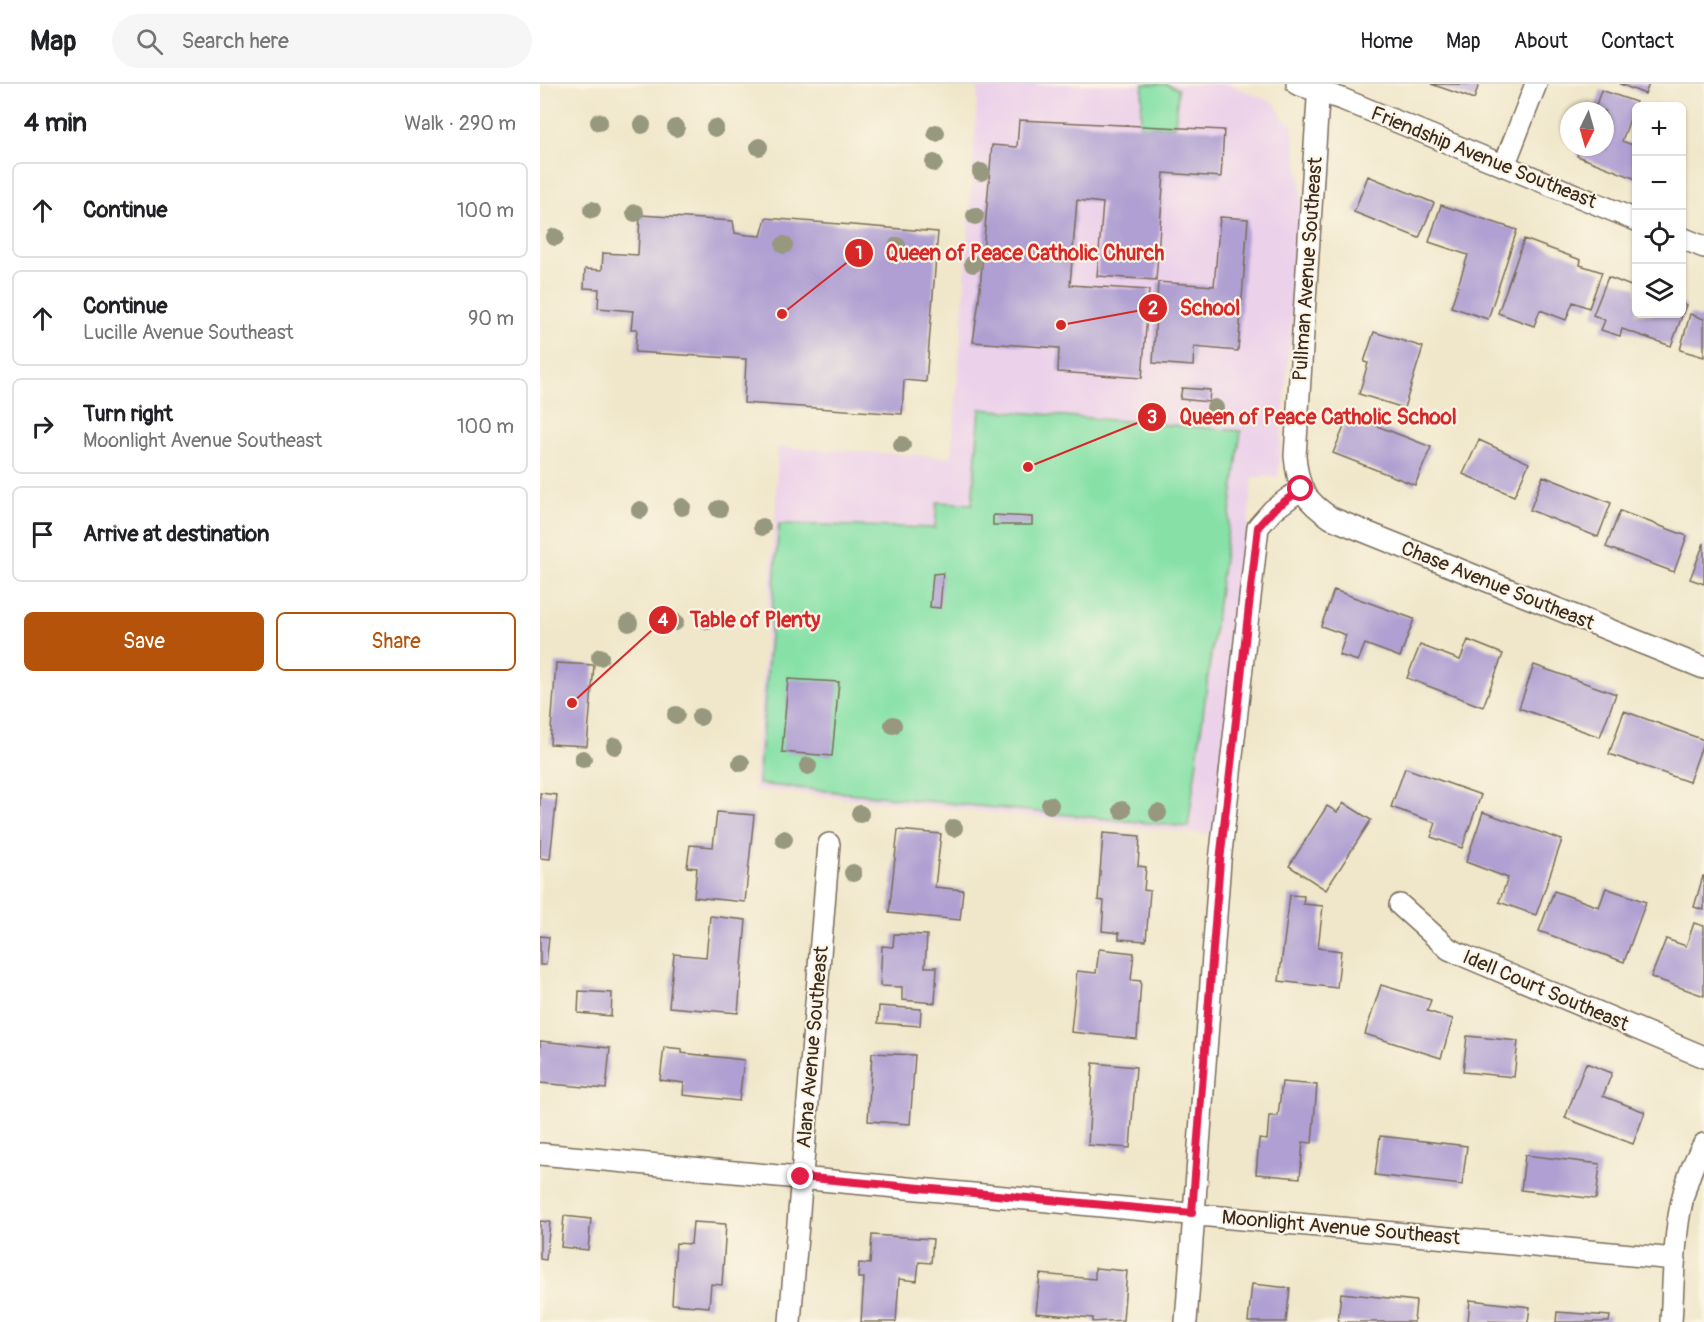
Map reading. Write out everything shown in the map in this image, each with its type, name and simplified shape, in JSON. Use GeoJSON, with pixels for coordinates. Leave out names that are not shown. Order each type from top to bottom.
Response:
{"type":"FeatureCollection","features":[{"type":"Feature","properties":{"kind":"street","name":"Friendship Avenue Southeast"},"geometry":{"type":"LineString","coordinates":[[1297,84],[1319,87],[1632,218]]}},
{"type":"Feature","properties":{"kind":"street"},"geometry":{"type":"LineString","coordinates":[[1504,166],[1536,84]]}},
{"type":"Feature","properties":{"kind":"street","name":"Pullman Avenue Southeast"},"geometry":{"type":"LineString","coordinates":[[1301,489],[1295,456],[1319,87]]}},
{"type":"Feature","properties":{"kind":"street"},"geometry":{"type":"LineString","coordinates":[[1686,240],[1704,247]]}},
{"type":"Feature","properties":{"kind":"street"},"geometry":{"type":"LineString","coordinates":[[1185,1322],[1220,861],[1258,527],[1273,510],[1301,489]]}},
{"type":"Feature","properties":{"kind":"street","name":"Chase Avenue Southeast"},"geometry":{"type":"LineString","coordinates":[[1301,489],[1313,506],[1330,518],[1704,668]]}},
{"type":"Feature","properties":{"kind":"street","name":"Alana Avenue Southeast"},"geometry":{"type":"LineString","coordinates":[[790,1322],[829,844]]}},
{"type":"Feature","properties":{"kind":"street","name":"Idell Court Southeast"},"geometry":{"type":"LineString","coordinates":[[1400,905],[1449,949],[1704,1057]]}},
{"type":"Feature","properties":{"kind":"street"},"geometry":{"type":"LineString","coordinates":[[1671,1322],[1680,1207],[1688,1174],[1704,1144]]}},
{"type":"Feature","properties":{"kind":"street","name":"Moonlight Avenue Southeast"},"geometry":{"type":"LineString","coordinates":[[540,1154],[1675,1259]]}},
{"type":"Feature","properties":{"kind":"shaded area"},"geometry":{"type":"Polygon","coordinates":[[[978,84],[1228,84],[1275,103],[1284,120],[1292,124],[1302,197],[1278,477],[1253,477],[1214,835],[754,789],[775,518],[778,447],[951,457],[978,84]]]}},
{"type":"Feature","properties":{"kind":"green space"},"geometry":{"type":"Polygon","coordinates":[[[1143,84],[1166,84],[1178,89],[1175,126],[1140,127],[1143,84]]]}},
{"type":"Feature","properties":{"kind":"green space"},"geometry":{"type":"Polygon","coordinates":[[[980,409],[1241,431],[1188,827],[758,784],[779,524],[935,528],[937,502],[972,504],[980,409]]]}},
{"type":"Feature","properties":{"kind":"building"},"geometry":{"type":"Polygon","coordinates":[[[1431,84],[1479,84],[1474,99],[1431,84]]]}},
{"type":"Feature","properties":{"kind":"building"},"geometry":{"type":"Polygon","coordinates":[[[1620,84],[1649,84],[1645,94],[1620,84]]]}},
{"type":"Feature","properties":{"kind":"building"},"geometry":{"type":"Polygon","coordinates":[[[1601,90],[1636,102],[1632,102],[1632,113],[1622,141],[1632,145],[1632,177],[1577,156],[1614,156],[1614,102],[1597,102],[1601,90]]]}},
{"type":"Feature","properties":{"kind":"building"},"geometry":{"type":"Polygon","coordinates":[[[1019,120],[1224,130],[1221,177],[1164,173],[1156,280],[1097,276],[1103,203],[1077,200],[1070,285],[1149,290],[1142,378],[1058,372],[1059,348],[973,342],[979,300],[992,145],[1017,147],[1019,120]]]}},
{"type":"Feature","properties":{"kind":"building"},"geometry":{"type":"Polygon","coordinates":[[[1368,176],[1434,203],[1419,238],[1354,212],[1368,176]]]}},
{"type":"Feature","properties":{"kind":"building"},"geometry":{"type":"Polygon","coordinates":[[[1441,205],[1517,230],[1488,319],[1451,307],[1468,255],[1429,242],[1441,205]]]}},
{"type":"Feature","properties":{"kind":"building"},"geometry":{"type":"Polygon","coordinates":[[[640,215],[733,221],[735,233],[761,236],[766,218],[938,232],[926,382],[904,380],[902,414],[744,403],[746,359],[635,352],[637,329],[631,329],[633,311],[598,308],[599,289],[584,288],[585,269],[602,270],[603,253],[638,255],[640,215]]]}},
{"type":"Feature","properties":{"kind":"building"},"geometry":{"type":"Polygon","coordinates":[[[1220,217],[1248,219],[1238,351],[1194,347],[1193,366],[1153,363],[1158,282],[1214,286],[1220,217]]]}},
{"type":"Feature","properties":{"kind":"building"},"geometry":{"type":"Polygon","coordinates":[[[1524,239],[1581,260],[1580,265],[1602,272],[1589,308],[1573,302],[1566,320],[1540,310],[1534,326],[1498,313],[1524,239]]]}},
{"type":"Feature","properties":{"kind":"building"},"geometry":{"type":"Polygon","coordinates":[[[1608,277],[1632,286],[1632,318],[1681,318],[1671,346],[1622,329],[1620,336],[1601,330],[1605,320],[1593,315],[1608,277]]]}},
{"type":"Feature","properties":{"kind":"building"},"geometry":{"type":"Polygon","coordinates":[[[1690,314],[1704,319],[1704,357],[1680,350],[1690,314]]]}},
{"type":"Feature","properties":{"kind":"building"},"geometry":{"type":"Polygon","coordinates":[[[1374,332],[1423,347],[1404,408],[1359,394],[1368,363],[1364,362],[1374,332]]]}},
{"type":"Feature","properties":{"kind":"building"},"geometry":{"type":"Polygon","coordinates":[[[1182,388],[1210,390],[1209,402],[1180,399],[1182,388]]]}},
{"type":"Feature","properties":{"kind":"building"},"geometry":{"type":"Polygon","coordinates":[[[1349,415],[1431,447],[1415,485],[1333,453],[1349,415]]]}},
{"type":"Feature","properties":{"kind":"building"},"geometry":{"type":"Polygon","coordinates":[[[1479,440],[1529,463],[1514,496],[1463,474],[1479,440]]]}},
{"type":"Feature","properties":{"kind":"building"},"geometry":{"type":"Polygon","coordinates":[[[1543,476],[1611,503],[1598,537],[1530,510],[1543,476]]]}},
{"type":"Feature","properties":{"kind":"building"},"geometry":{"type":"Polygon","coordinates":[[[1620,511],[1687,536],[1674,572],[1606,547],[1620,511]]]}},
{"type":"Feature","properties":{"kind":"building"},"geometry":{"type":"Polygon","coordinates":[[[993,515],[1032,517],[1032,525],[993,525],[993,515]]]}},
{"type":"Feature","properties":{"kind":"building"},"geometry":{"type":"Polygon","coordinates":[[[1704,543],[1704,584],[1690,579],[1704,543]]]}},
{"type":"Feature","properties":{"kind":"building"},"geometry":{"type":"Polygon","coordinates":[[[943,573],[940,608],[930,607],[933,574],[943,573]]]}},
{"type":"Feature","properties":{"kind":"building"},"geometry":{"type":"Polygon","coordinates":[[[1334,590],[1414,619],[1400,657],[1365,644],[1358,661],[1339,655],[1346,635],[1321,626],[1334,590]]]}},
{"type":"Feature","properties":{"kind":"building"},"geometry":{"type":"Polygon","coordinates":[[[1468,640],[1503,654],[1483,707],[1407,678],[1420,645],[1460,660],[1468,640]]]}},
{"type":"Feature","properties":{"kind":"building"},"geometry":{"type":"Polygon","coordinates":[[[556,663],[594,665],[587,746],[550,744],[556,663]]]}},
{"type":"Feature","properties":{"kind":"building"},"geometry":{"type":"Polygon","coordinates":[[[1534,665],[1616,694],[1600,737],[1519,708],[1534,665]]]}},
{"type":"Feature","properties":{"kind":"building"},"geometry":{"type":"Polygon","coordinates":[[[788,679],[839,682],[832,756],[782,752],[788,679]]]}},
{"type":"Feature","properties":{"kind":"building"},"geometry":{"type":"Polygon","coordinates":[[[1624,711],[1704,740],[1689,782],[1609,754],[1624,711]]]}},
{"type":"Feature","properties":{"kind":"building"},"geometry":{"type":"Polygon","coordinates":[[[1405,768],[1481,795],[1462,848],[1431,837],[1436,823],[1391,807],[1405,768]]]}},
{"type":"Feature","properties":{"kind":"building"},"geometry":{"type":"Polygon","coordinates":[[[540,793],[557,795],[550,859],[540,858],[540,793]]]}},
{"type":"Feature","properties":{"kind":"building"},"geometry":{"type":"Polygon","coordinates":[[[1344,803],[1371,820],[1326,890],[1289,866],[1327,806],[1337,812],[1344,803]]]}},
{"type":"Feature","properties":{"kind":"building"},"geometry":{"type":"Polygon","coordinates":[[[717,812],[754,815],[745,902],[694,897],[697,868],[687,867],[690,845],[713,847],[717,812]]]}},
{"type":"Feature","properties":{"kind":"building"},"geometry":{"type":"Polygon","coordinates":[[[1483,812],[1562,840],[1536,915],[1499,902],[1508,878],[1466,862],[1483,812]]]}},
{"type":"Feature","properties":{"kind":"building"},"geometry":{"type":"Polygon","coordinates":[[[898,830],[941,834],[935,887],[963,890],[960,920],[889,913],[898,830]]]}},
{"type":"Feature","properties":{"kind":"building"},"geometry":{"type":"Polygon","coordinates":[[[1103,833],[1140,836],[1138,866],[1146,867],[1144,890],[1150,891],[1146,941],[1119,939],[1119,933],[1102,931],[1104,901],[1098,900],[1103,833]]]}},
{"type":"Feature","properties":{"kind":"building"},"geometry":{"type":"Polygon","coordinates":[[[1704,876],[1704,910],[1694,907],[1704,876]]]}},
{"type":"Feature","properties":{"kind":"building"},"geometry":{"type":"Polygon","coordinates":[[[1606,888],[1646,902],[1624,962],[1539,931],[1554,891],[1599,907],[1606,888]]]}},
{"type":"Feature","properties":{"kind":"building"},"geometry":{"type":"Polygon","coordinates":[[[1290,895],[1304,896],[1303,904],[1323,906],[1318,948],[1341,951],[1337,988],[1279,981],[1290,895]]]}},
{"type":"Feature","properties":{"kind":"building"},"geometry":{"type":"Polygon","coordinates":[[[710,916],[746,920],[738,1013],[669,1007],[674,954],[706,957],[710,916]]]}},
{"type":"Feature","properties":{"kind":"building"},"geometry":{"type":"Polygon","coordinates":[[[1694,923],[1704,926],[1704,996],[1651,977],[1666,939],[1686,946],[1694,923]]]}},
{"type":"Feature","properties":{"kind":"building"},"geometry":{"type":"Polygon","coordinates":[[[894,934],[927,935],[925,967],[937,967],[935,1003],[902,1000],[902,987],[880,986],[882,946],[893,947],[894,934]]]}},
{"type":"Feature","properties":{"kind":"building"},"geometry":{"type":"Polygon","coordinates":[[[540,936],[549,937],[546,965],[540,965],[540,936]]]}},
{"type":"Feature","properties":{"kind":"building"},"geometry":{"type":"Polygon","coordinates":[[[1099,949],[1134,953],[1131,980],[1141,981],[1137,1039],[1071,1032],[1077,971],[1096,973],[1099,949]]]}},
{"type":"Feature","properties":{"kind":"building"},"geometry":{"type":"Polygon","coordinates":[[[1381,985],[1431,1000],[1427,1011],[1453,1019],[1441,1058],[1365,1034],[1381,985]]]}},
{"type":"Feature","properties":{"kind":"building"},"geometry":{"type":"Polygon","coordinates":[[[579,991],[612,993],[611,1016],[578,1013],[579,991]]]}},
{"type":"Feature","properties":{"kind":"building"},"geometry":{"type":"Polygon","coordinates":[[[879,1006],[921,1009],[920,1026],[878,1023],[879,1006]]]}},
{"type":"Feature","properties":{"kind":"building"},"geometry":{"type":"Polygon","coordinates":[[[1467,1036],[1518,1041],[1514,1077],[1463,1072],[1467,1036]]]}},
{"type":"Feature","properties":{"kind":"building"},"geometry":{"type":"Polygon","coordinates":[[[540,1041],[610,1048],[606,1089],[540,1083],[540,1041]]]}},
{"type":"Feature","properties":{"kind":"building"},"geometry":{"type":"Polygon","coordinates":[[[664,1047],[682,1049],[682,1053],[744,1060],[739,1101],[683,1095],[684,1083],[660,1080],[664,1047]]]}},
{"type":"Feature","properties":{"kind":"building"},"geometry":{"type":"Polygon","coordinates":[[[872,1053],[915,1055],[910,1124],[868,1121],[872,1053]]]}},
{"type":"Feature","properties":{"kind":"building"},"geometry":{"type":"Polygon","coordinates":[[[1093,1063],[1136,1067],[1130,1148],[1088,1145],[1093,1063]]]}},
{"type":"Feature","properties":{"kind":"building"},"geometry":{"type":"Polygon","coordinates":[[[1586,1063],[1612,1073],[1603,1096],[1645,1112],[1633,1144],[1565,1118],[1586,1063]]]}},
{"type":"Feature","properties":{"kind":"building"},"geometry":{"type":"Polygon","coordinates":[[[1282,1082],[1317,1085],[1312,1143],[1303,1142],[1300,1178],[1256,1174],[1259,1139],[1267,1140],[1269,1116],[1278,1116],[1282,1082]]]}},
{"type":"Feature","properties":{"kind":"building"},"geometry":{"type":"Polygon","coordinates":[[[1380,1136],[1467,1146],[1462,1185],[1375,1175],[1380,1136]]]}},
{"type":"Feature","properties":{"kind":"building"},"geometry":{"type":"Polygon","coordinates":[[[1525,1155],[1600,1164],[1596,1199],[1521,1190],[1525,1155]]]}},
{"type":"Feature","properties":{"kind":"building"},"geometry":{"type":"Polygon","coordinates":[[[564,1216],[591,1219],[588,1250],[561,1247],[564,1216]]]}},
{"type":"Feature","properties":{"kind":"building"},"geometry":{"type":"Polygon","coordinates":[[[540,1221],[550,1222],[546,1260],[540,1259],[540,1221]]]}},
{"type":"Feature","properties":{"kind":"building"},"geometry":{"type":"Polygon","coordinates":[[[693,1222],[726,1224],[722,1285],[711,1284],[709,1307],[672,1304],[676,1243],[691,1244],[693,1222]]]}},
{"type":"Feature","properties":{"kind":"building"},"geometry":{"type":"Polygon","coordinates":[[[872,1235],[933,1239],[931,1263],[919,1262],[917,1281],[899,1279],[896,1322],[861,1322],[864,1278],[858,1278],[859,1263],[870,1264],[872,1235]]]}},
{"type":"Feature","properties":{"kind":"building"},"geometry":{"type":"Polygon","coordinates":[[[1095,1268],[1127,1271],[1123,1320],[1093,1322],[1093,1318],[1036,1313],[1040,1274],[1095,1279],[1095,1268]]]}},
{"type":"Feature","properties":{"kind":"building"},"geometry":{"type":"Polygon","coordinates":[[[1252,1284],[1290,1288],[1286,1322],[1248,1322],[1252,1284]]]}},
{"type":"Feature","properties":{"kind":"building"},"geometry":{"type":"Polygon","coordinates":[[[1341,1293],[1416,1301],[1414,1322],[1338,1322],[1341,1293]]]}},
{"type":"Feature","properties":{"kind":"building"},"geometry":{"type":"Polygon","coordinates":[[[1470,1300],[1530,1307],[1528,1322],[1468,1321],[1470,1300]]]}},
{"type":"Feature","properties":{"kind":"building"},"geometry":{"type":"Polygon","coordinates":[[[1557,1312],[1610,1316],[1609,1322],[1556,1322],[1557,1312]]]}},
{"type":"Feature","properties":{"kind":"place","name":"Queen of Peace Catholic Church"},"geometry":{"type":"Point","coordinates":[782,314]}},
{"type":"Feature","properties":{"kind":"place","name":"School"},"geometry":{"type":"Point","coordinates":[1061,325]}},
{"type":"Feature","properties":{"kind":"place","name":"Queen of Peace Catholic School"},"geometry":{"type":"Point","coordinates":[1028,467]}},
{"type":"Feature","properties":{"kind":"place","name":"Table of Plenty"},"geometry":{"type":"Point","coordinates":[572,703]}},
{"type":"Feature","properties":{"kind":"route"},"geometry":{"type":"LineString","coordinates":[[801,1177],[1192,1213],[1220,861],[1258,527],[1273,510],[1301,489]]}}]}
